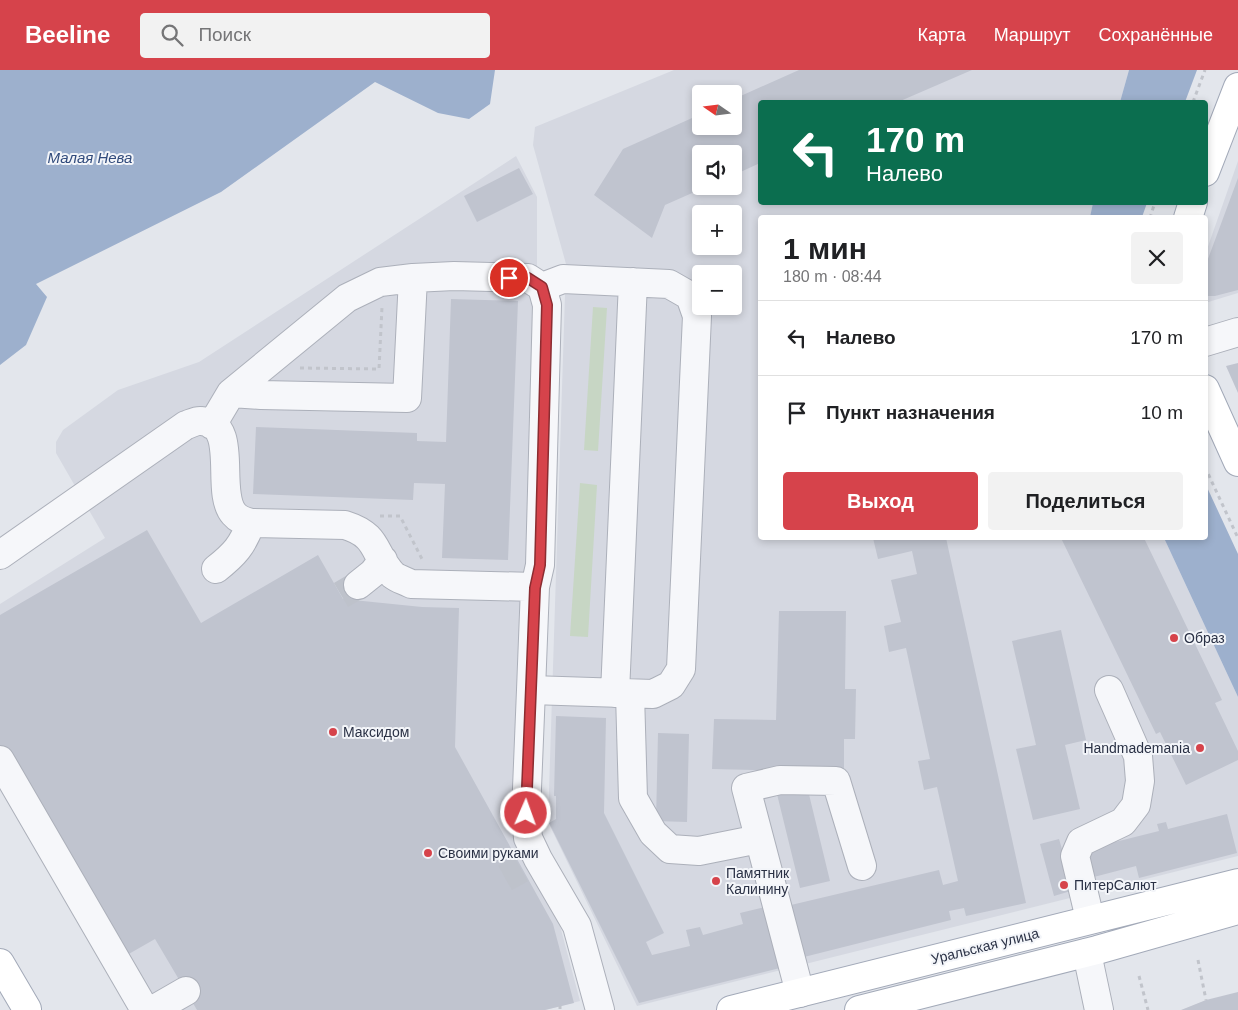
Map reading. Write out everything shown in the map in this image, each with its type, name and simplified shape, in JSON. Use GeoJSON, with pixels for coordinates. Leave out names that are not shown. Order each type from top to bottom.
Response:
{"type":"FeatureCollection","features":[{"type":"Feature","properties":{"kind":"main road"},"geometry":{"type":"LineString","coordinates":[[1208,164],[1238,87]]}},
{"type":"Feature","properties":{"kind":"main road"},"geometry":{"type":"LineString","coordinates":[[1208,396],[1238,462]]}},
{"type":"Feature","properties":{"kind":"main road","name":"Уральская улица"},"geometry":{"type":"LineString","coordinates":[[731,1010],[1238,883]]}},
{"type":"Feature","properties":{"kind":"main road"},"geometry":{"type":"LineString","coordinates":[[859,1010],[1087,953],[1238,910]]}},
{"type":"Feature","properties":{"kind":"main road"},"geometry":{"type":"LineString","coordinates":[[0,964],[27,1010]]}},
{"type":"Feature","properties":{"kind":"main road"},"geometry":{"type":"LineString","coordinates":[[0,987],[27,1010]]}},
{"type":"Feature","properties":{"kind":"street"},"geometry":{"type":"LineString","coordinates":[[212,425],[231,393],[348,298],[380,282],[454,276],[528,278],[542,287],[547,305],[540,565],[535,588],[526,813],[530,864],[577,926],[600,1010]]}},
{"type":"Feature","properties":{"kind":"street"},"geometry":{"type":"LineString","coordinates":[[231,393],[261,396],[407,398],[413,278]]}},
{"type":"Feature","properties":{"kind":"street"},"geometry":{"type":"LineString","coordinates":[[531,690],[653,694],[671,685],[681,670],[697,316],[690,296],[669,284],[563,279],[542,287]]}},
{"type":"Feature","properties":{"kind":"street"},"geometry":{"type":"LineString","coordinates":[[633,282],[623,693],[633,798],[653,834],[670,850],[699,851],[760,839]]}},
{"type":"Feature","properties":{"kind":"street"},"geometry":{"type":"LineString","coordinates":[[1208,341],[1238,332]]}},
{"type":"Feature","properties":{"kind":"street"},"geometry":{"type":"LineString","coordinates":[[0,555],[186,425],[200,420],[212,425],[223,437],[227,502],[233,513],[240,520],[251,523],[345,525],[358,530],[370,539],[394,576],[411,584],[535,588]]}},
{"type":"Feature","properties":{"kind":"street"},"geometry":{"type":"LineString","coordinates":[[216,569],[234,554],[245,539],[251,523]]}},
{"type":"Feature","properties":{"kind":"street"},"geometry":{"type":"LineString","coordinates":[[358,585],[373,573],[383,560]]}},
{"type":"Feature","properties":{"kind":"street"},"geometry":{"type":"LineString","coordinates":[[1090,919],[1075,856],[1081,842],[1123,822],[1136,804],[1140,782],[1138,756],[1109,690]]}},
{"type":"Feature","properties":{"kind":"street"},"geometry":{"type":"LineString","coordinates":[[0,760],[145,1010]]}},
{"type":"Feature","properties":{"kind":"street"},"geometry":{"type":"LineString","coordinates":[[800,993],[746,788],[780,780],[836,780],[862,866]]}},
{"type":"Feature","properties":{"kind":"street"},"geometry":{"type":"LineString","coordinates":[[1087,953],[1099,1010]]}},
{"type":"Feature","properties":{"kind":"street"},"geometry":{"type":"LineString","coordinates":[[153,1010],[186,991]]}},
{"type":"Feature","properties":{"kind":"path"},"geometry":{"type":"LineString","coordinates":[[1194,100],[1205,70]]}},
{"type":"Feature","properties":{"kind":"path"},"geometry":{"type":"LineString","coordinates":[[292,368],[379,369],[382,304]]}},
{"type":"Feature","properties":{"kind":"path"},"geometry":{"type":"LineString","coordinates":[[1208,473],[1238,538]]}},
{"type":"Feature","properties":{"kind":"path"},"geometry":{"type":"LineString","coordinates":[[374,516],[400,516],[424,563]]}},
{"type":"Feature","properties":{"kind":"path"},"geometry":{"type":"LineString","coordinates":[[1198,960],[1206,1000]]}},
{"type":"Feature","properties":{"kind":"path"},"geometry":{"type":"LineString","coordinates":[[1139,976],[1148,1010]]}},
{"type":"Feature","properties":{"kind":"shaded area"},"geometry":{"type":"Polygon","coordinates":[[[674,70],[1129,70],[1121,100],[758,100],[758,205],[1093,205],[1091,215],[758,215],[758,540],[1165,540],[1238,697],[1238,856],[637,1006],[548,822],[566,264],[533,145],[535,127],[674,70]]]}},
{"type":"Feature","properties":{"kind":"shaded area"},"geometry":{"type":"Polygon","coordinates":[[[516,156],[537,197],[537,299],[517,846],[559,922],[580,1001],[545,1010],[152,1010],[0,769],[0,604],[105,538],[56,453],[56,442],[63,430],[118,390],[199,362],[516,156]]]}},
{"type":"Feature","properties":{"kind":"shaded area"},"geometry":{"type":"Polygon","coordinates":[[[1238,161],[1238,293],[1208,302],[1208,246],[1238,161]]]}},
{"type":"Feature","properties":{"kind":"green space"},"geometry":{"type":"Polygon","coordinates":[[[593,307],[607,308],[598,451],[584,450],[593,307]]]}},
{"type":"Feature","properties":{"kind":"green space"},"geometry":{"type":"Polygon","coordinates":[[[580,483],[597,485],[588,637],[570,636],[580,483]]]}},
{"type":"Feature","properties":{"kind":"water","name":"Малая Нева"},"geometry":{"type":"Polygon","coordinates":[[[0,70],[495,70],[490,104],[469,119],[438,113],[375,82],[221,192],[36,284],[47,297],[26,345],[0,365],[0,70]]]}},
{"type":"Feature","properties":{"kind":"water"},"geometry":{"type":"Polygon","coordinates":[[[1129,70],[1197,70],[1186,100],[1121,100],[1129,70]]]}},
{"type":"Feature","properties":{"kind":"water"},"geometry":{"type":"Polygon","coordinates":[[[1092,205],[1146,205],[1143,215],[1090,215],[1092,205]]]}},
{"type":"Feature","properties":{"kind":"water"},"geometry":{"type":"Polygon","coordinates":[[[1208,489],[1238,554],[1238,697],[1165,540],[1208,540],[1208,489]]]}},
{"type":"Feature","properties":{"kind":"building"},"geometry":{"type":"Polygon","coordinates":[[[799,70],[972,70],[903,100],[758,100],[758,164],[742,171],[742,145],[692,145],[692,193],[665,205],[652,238],[594,195],[623,149],[692,118],[692,135],[742,135],[742,95],[799,70]]]}},
{"type":"Feature","properties":{"kind":"building"},"geometry":{"type":"Polygon","coordinates":[[[519,168],[533,194],[477,222],[464,196],[519,168]]]}},
{"type":"Feature","properties":{"kind":"building"},"geometry":{"type":"Polygon","coordinates":[[[1238,178],[1238,290],[1208,296],[1208,259],[1238,178]]]}},
{"type":"Feature","properties":{"kind":"building"},"geometry":{"type":"Polygon","coordinates":[[[451,299],[518,301],[508,560],[442,558],[445,484],[414,483],[413,500],[253,494],[256,427],[417,433],[417,441],[446,442],[451,299]]]}},
{"type":"Feature","properties":{"kind":"building"},"geometry":{"type":"Polygon","coordinates":[[[1238,363],[1238,393],[1226,366],[1238,363]]]}},
{"type":"Feature","properties":{"kind":"building"},"geometry":{"type":"Polygon","coordinates":[[[147,530],[201,623],[318,555],[343,599],[422,607],[459,608],[455,747],[553,924],[574,1003],[545,1010],[197,1010],[155,939],[120,959],[0,753],[0,615],[147,530]]]}},
{"type":"Feature","properties":{"kind":"building"},"geometry":{"type":"Polygon","coordinates":[[[873,540],[946,540],[1026,903],[966,916],[964,908],[949,911],[951,920],[804,957],[791,905],[939,870],[943,885],[958,881],[937,787],[924,790],[918,761],[930,759],[906,648],[889,652],[884,626],[901,622],[891,580],[917,574],[912,551],[878,559],[873,540]]]}},
{"type":"Feature","properties":{"kind":"building"},"geometry":{"type":"Polygon","coordinates":[[[1062,540],[1145,540],[1222,700],[1215,703],[1238,751],[1238,760],[1186,785],[1160,732],[1156,734],[1062,540]]]}},
{"type":"Feature","properties":{"kind":"building"},"geometry":{"type":"Polygon","coordinates":[[[779,611],[846,611],[845,689],[856,689],[855,739],[844,739],[844,772],[712,769],[714,719],[776,720],[779,611]]]}},
{"type":"Feature","properties":{"kind":"building"},"geometry":{"type":"Polygon","coordinates":[[[1061,630],[1086,740],[1065,745],[1080,809],[1033,820],[1016,749],[1036,745],[1012,641],[1061,630]]]}},
{"type":"Feature","properties":{"kind":"building"},"geometry":{"type":"Polygon","coordinates":[[[556,716],[606,718],[604,813],[664,933],[646,942],[652,955],[690,946],[686,930],[700,927],[703,935],[743,924],[740,913],[765,907],[780,968],[639,1003],[549,823],[556,819],[556,796],[554,796],[556,716]]]}},
{"type":"Feature","properties":{"kind":"building"},"geometry":{"type":"Polygon","coordinates":[[[658,733],[689,734],[687,822],[656,821],[658,733]]]}},
{"type":"Feature","properties":{"kind":"building"},"geometry":{"type":"Polygon","coordinates":[[[806,782],[830,881],[800,888],[776,790],[806,782]]]}},
{"type":"Feature","properties":{"kind":"building"},"geometry":{"type":"Polygon","coordinates":[[[1227,814],[1237,853],[1139,878],[1136,866],[1090,878],[1083,850],[1159,831],[1157,824],[1166,822],[1168,829],[1227,814]]]}},
{"type":"Feature","properties":{"kind":"building"},"geometry":{"type":"Polygon","coordinates":[[[1059,839],[1074,890],[1054,896],[1040,844],[1059,839]]]}},
{"type":"Feature","properties":{"kind":"building"},"geometry":{"type":"Polygon","coordinates":[[[1238,992],[1238,1010],[1181,1010],[1206,1000],[1238,992]]]}},
{"type":"Feature","properties":{"kind":"tunnel"},"geometry":{"type":"LineString","coordinates":[[341,595],[358,585]]}},
{"type":"Feature","properties":{"kind":"tunnel"},"geometry":{"type":"LineString","coordinates":[[505,878],[521,869]]}},
{"type":"Feature","properties":{"kind":"place","name":"Образ"},"geometry":{"type":"Point","coordinates":[1174,638]}},
{"type":"Feature","properties":{"kind":"place","name":"Максидом"},"geometry":{"type":"Point","coordinates":[333,732]}},
{"type":"Feature","properties":{"kind":"place","name":"Handmademania"},"geometry":{"type":"Point","coordinates":[1200,748]}},
{"type":"Feature","properties":{"kind":"place","name":"Своими руками"},"geometry":{"type":"Point","coordinates":[428,853]}},
{"type":"Feature","properties":{"kind":"place","name":"Памятник Калинину"},"geometry":{"type":"Point","coordinates":[716,881]}},
{"type":"Feature","properties":{"kind":"place","name":"ПитерСалют"},"geometry":{"type":"Point","coordinates":[1064,885]}},
{"type":"Feature","properties":{"kind":"route"},"geometry":{"type":"LineString","coordinates":[[509,278],[528,278],[542,287],[547,305],[540,565],[535,588],[526,813]]}}]}
